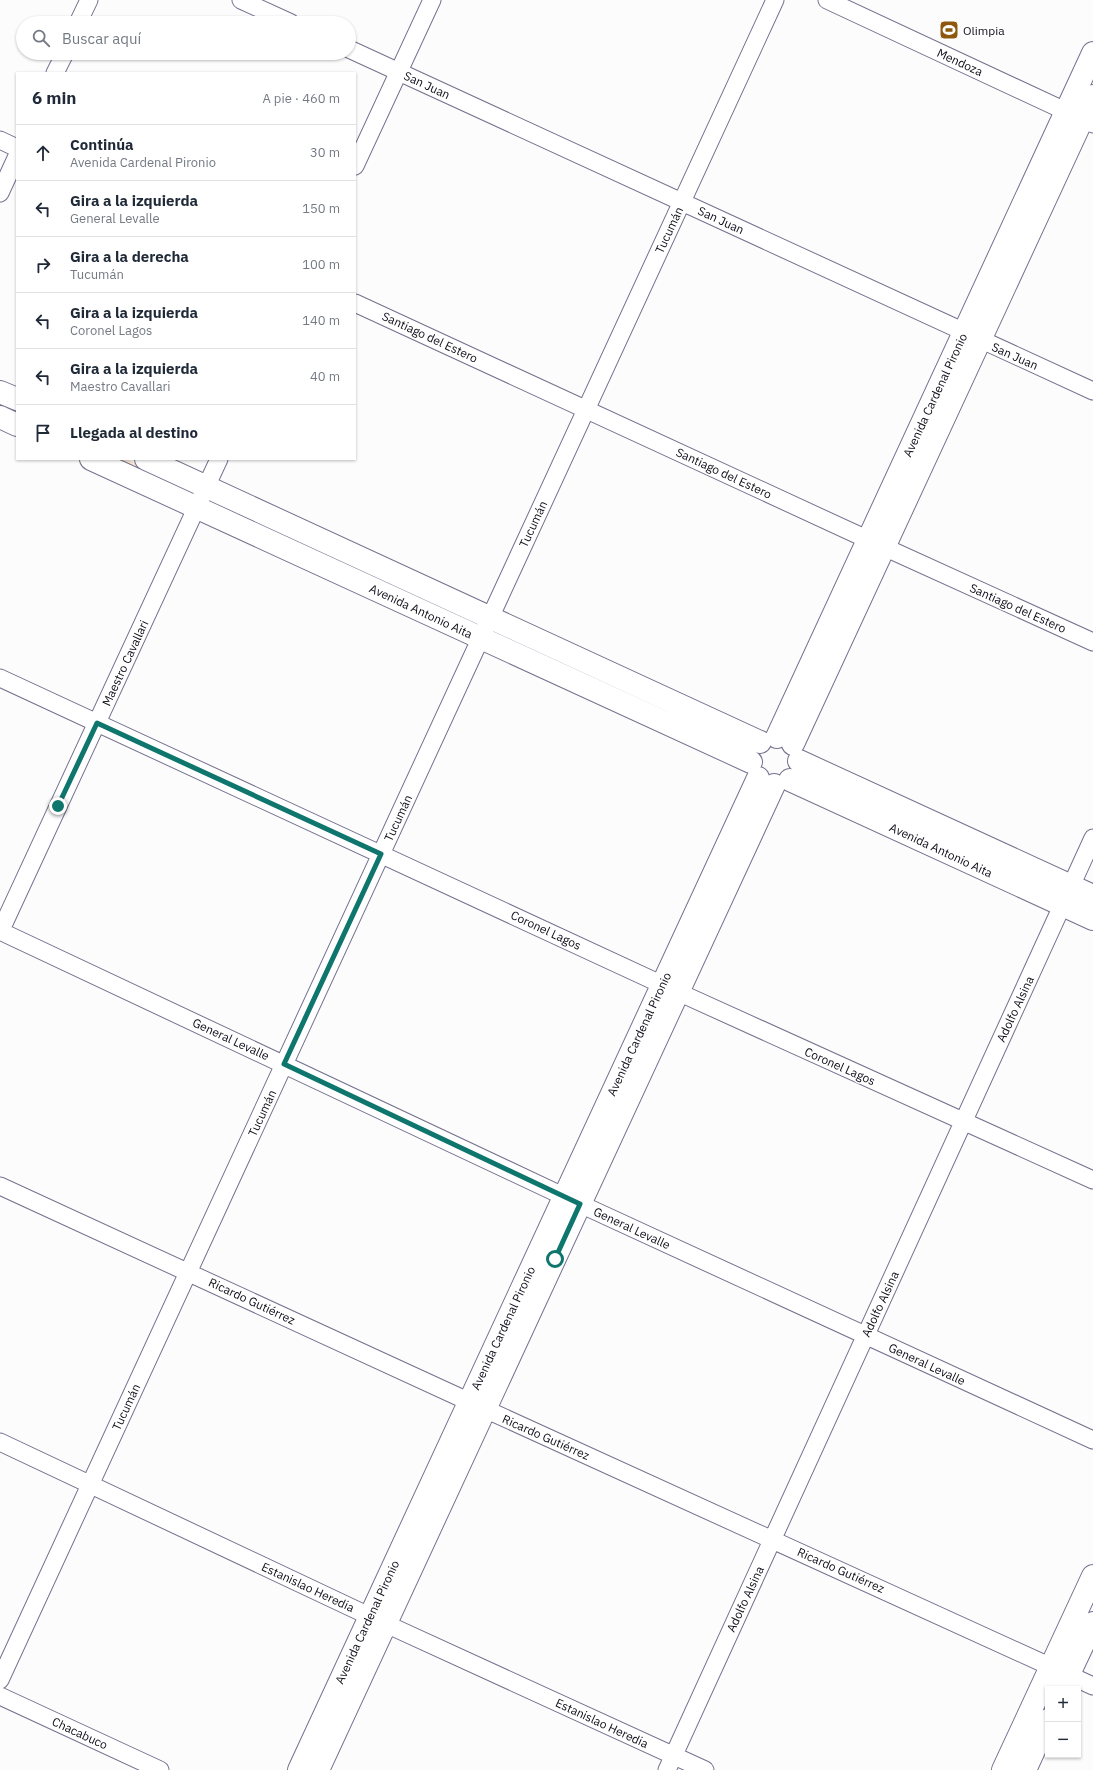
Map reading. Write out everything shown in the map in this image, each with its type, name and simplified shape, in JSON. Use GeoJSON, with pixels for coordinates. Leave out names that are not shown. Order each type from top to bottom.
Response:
{"type":"FeatureCollection","features":[{"type":"Feature","properties":{"kind":"main road","name":"Avenida Cardenal Pironio"},"geometry":{"type":"LineString","coordinates":[[1080,118],[1093,53]]}},
{"type":"Feature","properties":{"kind":"main road","name":"Avenida Cardenal Pironio"},"geometry":{"type":"LineString","coordinates":[[782,746],[972,336],[1080,118],[1093,96]]}},
{"type":"Feature","properties":{"kind":"main road"},"geometry":{"type":"LineString","coordinates":[[0,392],[16,400]]}},
{"type":"Feature","properties":{"kind":"main road"},"geometry":{"type":"LineString","coordinates":[[0,417],[16,425]]}},
{"type":"Feature","properties":{"kind":"main road","name":"Avenida Antonio Aita"},"geometry":{"type":"LineString","coordinates":[[93,460],[481,638],[768,776],[1067,896],[1093,896]]}},
{"type":"Feature","properties":{"kind":"main road","name":"Avenida Antonio Aita"},"geometry":{"type":"LineString","coordinates":[[148,460],[490,618],[782,746],[1067,896],[1093,919]]}},
{"type":"Feature","properties":{"kind":"main road"},"geometry":{"type":"LineString","coordinates":[[782,746],[796,773],[768,776],[752,753],[782,746]]}},
{"type":"Feature","properties":{"kind":"main road","name":"Avenida Cardenal Pironio"},"geometry":{"type":"LineString","coordinates":[[299,1770],[378,1620],[768,776]]}},
{"type":"Feature","properties":{"kind":"main road"},"geometry":{"type":"LineString","coordinates":[[1061,1677],[1093,1576]]}},
{"type":"Feature","properties":{"kind":"main road","name":"Avenida Cardenal Pironio"},"geometry":{"type":"LineString","coordinates":[[318,1770],[378,1620]]}},
{"type":"Feature","properties":{"kind":"main road"},"geometry":{"type":"LineString","coordinates":[[1004,1770],[1093,1623]]}},
{"type":"Feature","properties":{"kind":"main road"},"geometry":{"type":"LineString","coordinates":[[1025,1770],[1047,1722]]}},
{"type":"Feature","properties":{"kind":"street"},"geometry":{"type":"LineString","coordinates":[[81,16],[89,0]]}},
{"type":"Feature","properties":{"kind":"street"},"geometry":{"type":"LineString","coordinates":[[241,0],[276,16]]}},
{"type":"Feature","properties":{"kind":"street"},"geometry":{"type":"LineString","coordinates":[[356,164],[432,0]]}},
{"type":"Feature","properties":{"kind":"street","name":"Tucumán"},"geometry":{"type":"LineString","coordinates":[[0,1680],[775,0]]}},
{"type":"Feature","properties":{"kind":"street","name":"Mendoza"},"geometry":{"type":"LineString","coordinates":[[827,0],[1080,118]]}},
{"type":"Feature","properties":{"kind":"street","name":"San Juan"},"geometry":{"type":"LineString","coordinates":[[356,53],[1093,391]]}},
{"type":"Feature","properties":{"kind":"street"},"geometry":{"type":"LineString","coordinates":[[56,72],[62,60]]}},
{"type":"Feature","properties":{"kind":"street"},"geometry":{"type":"LineString","coordinates":[[0,140],[16,148]]}},
{"type":"Feature","properties":{"kind":"street"},"geometry":{"type":"LineString","coordinates":[[0,193],[16,158]]}},
{"type":"Feature","properties":{"kind":"street","name":"Santiago del Estero"},"geometry":{"type":"LineString","coordinates":[[356,303],[876,544],[1093,642]]}},
{"type":"Feature","properties":{"kind":"street","name":"Maestro Cavallari"},"geometry":{"type":"LineString","coordinates":[[0,931],[219,460]]}},
{"type":"Feature","properties":{"kind":"street","name":"Coronel Lagos"},"geometry":{"type":"LineString","coordinates":[[0,678],[670,988],[1093,1180]]}},
{"type":"Feature","properties":{"kind":"street","name":"Adolfo Alsina"},"geometry":{"type":"LineString","coordinates":[[670,1763],[1093,838]]}},
{"type":"Feature","properties":{"kind":"street","name":"General Levalle"},"geometry":{"type":"LineString","coordinates":[[0,931],[572,1200],[1093,1440]]}},
{"type":"Feature","properties":{"kind":"street","name":"Ricardo Gutiérrez"},"geometry":{"type":"LineString","coordinates":[[0,1186],[477,1406],[773,1539],[1061,1677],[1093,1686]]}},
{"type":"Feature","properties":{"kind":"street","name":"Estanislao Heredia"},"geometry":{"type":"LineString","coordinates":[[0,1442],[378,1620],[670,1763],[705,1770]]}},
{"type":"Feature","properties":{"kind":"street","name":"Chacabuco"},"geometry":{"type":"LineString","coordinates":[[0,1696],[160,1770]]}},
{"type":"Feature","properties":{"kind":"shaded area"},"geometry":{"type":"Polygon","coordinates":[[[110,460],[128,460],[186,486],[182,494],[110,460]]]}},
{"type":"Feature","properties":{"kind":"place","name":"Olimpia"},"geometry":{"type":"Point","coordinates":[949,30]}},
{"type":"Feature","properties":{"kind":"route"},"geometry":{"type":"LineString","coordinates":[[58,806],[97,723],[381,854],[284,1064],[580,1204],[555,1259]]}}]}
